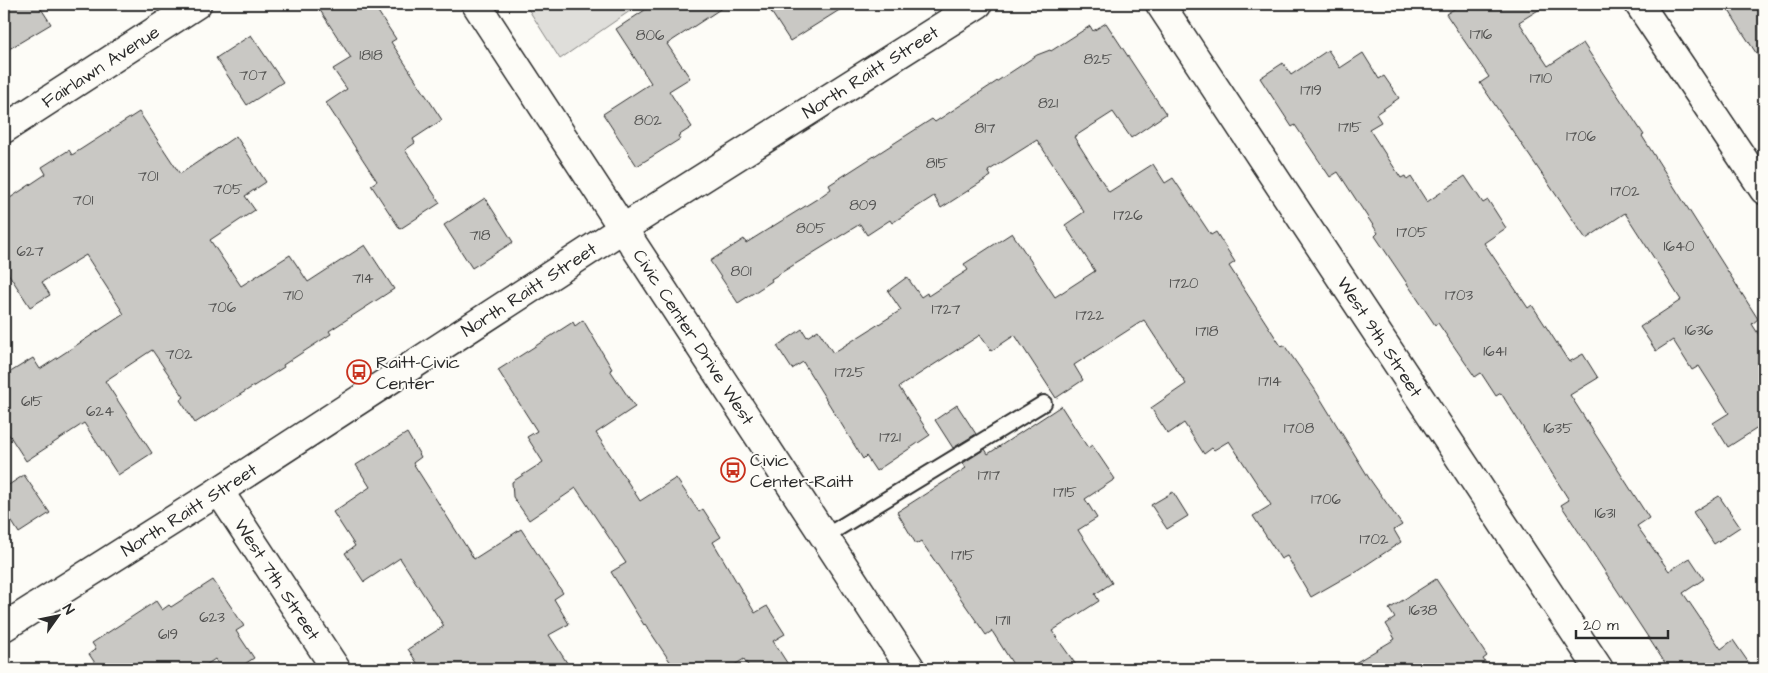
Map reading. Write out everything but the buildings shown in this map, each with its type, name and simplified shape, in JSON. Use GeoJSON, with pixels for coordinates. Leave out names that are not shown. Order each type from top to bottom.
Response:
{"type":"FeatureCollection","features":[{"type":"Feature","properties":{"kind":"street","name":"Fairlawn Avenue"},"geometry":{"type":"LineString","coordinates":[[4,129],[197,4]]}},
{"type":"Feature","properties":{"kind":"street","name":"Civic Center Drive West"},"geometry":{"type":"LineString","coordinates":[[476,4],[911,669]]}},
{"type":"Feature","properties":{"kind":"street","name":"North Raitt Street"},"geometry":{"type":"LineString","coordinates":[[4,627],[219,491],[622,229],[978,4]]}},
{"type":"Feature","properties":{"kind":"street","name":"West 9th Street"},"geometry":{"type":"LineString","coordinates":[[1160,4],[1599,669]]}},
{"type":"Feature","properties":{"kind":"street"},"geometry":{"type":"LineString","coordinates":[[1640,4],[1764,190]]}},
{"type":"Feature","properties":{"kind":"street","name":"West 7th Street"},"geometry":{"type":"LineString","coordinates":[[219,491],[336,669]]}},
{"type":"Feature","properties":{"kind":"lane"},"geometry":{"type":"LineString","coordinates":[[824,537],[1044,403]]}},
{"type":"Feature","properties":{"kind":"shaded area"},"geometry":{"type":"Polygon","coordinates":[[[525,4],[640,4],[560,59],[525,4]]]}},
{"type":"Feature","properties":{"kind":"place","name":"Raitt-Civic Center"},"geometry":{"type":"Point","coordinates":[359,372]}},
{"type":"Feature","properties":{"kind":"place","name":"Civic Center-Raitt"},"geometry":{"type":"Point","coordinates":[733,470]}}]}
